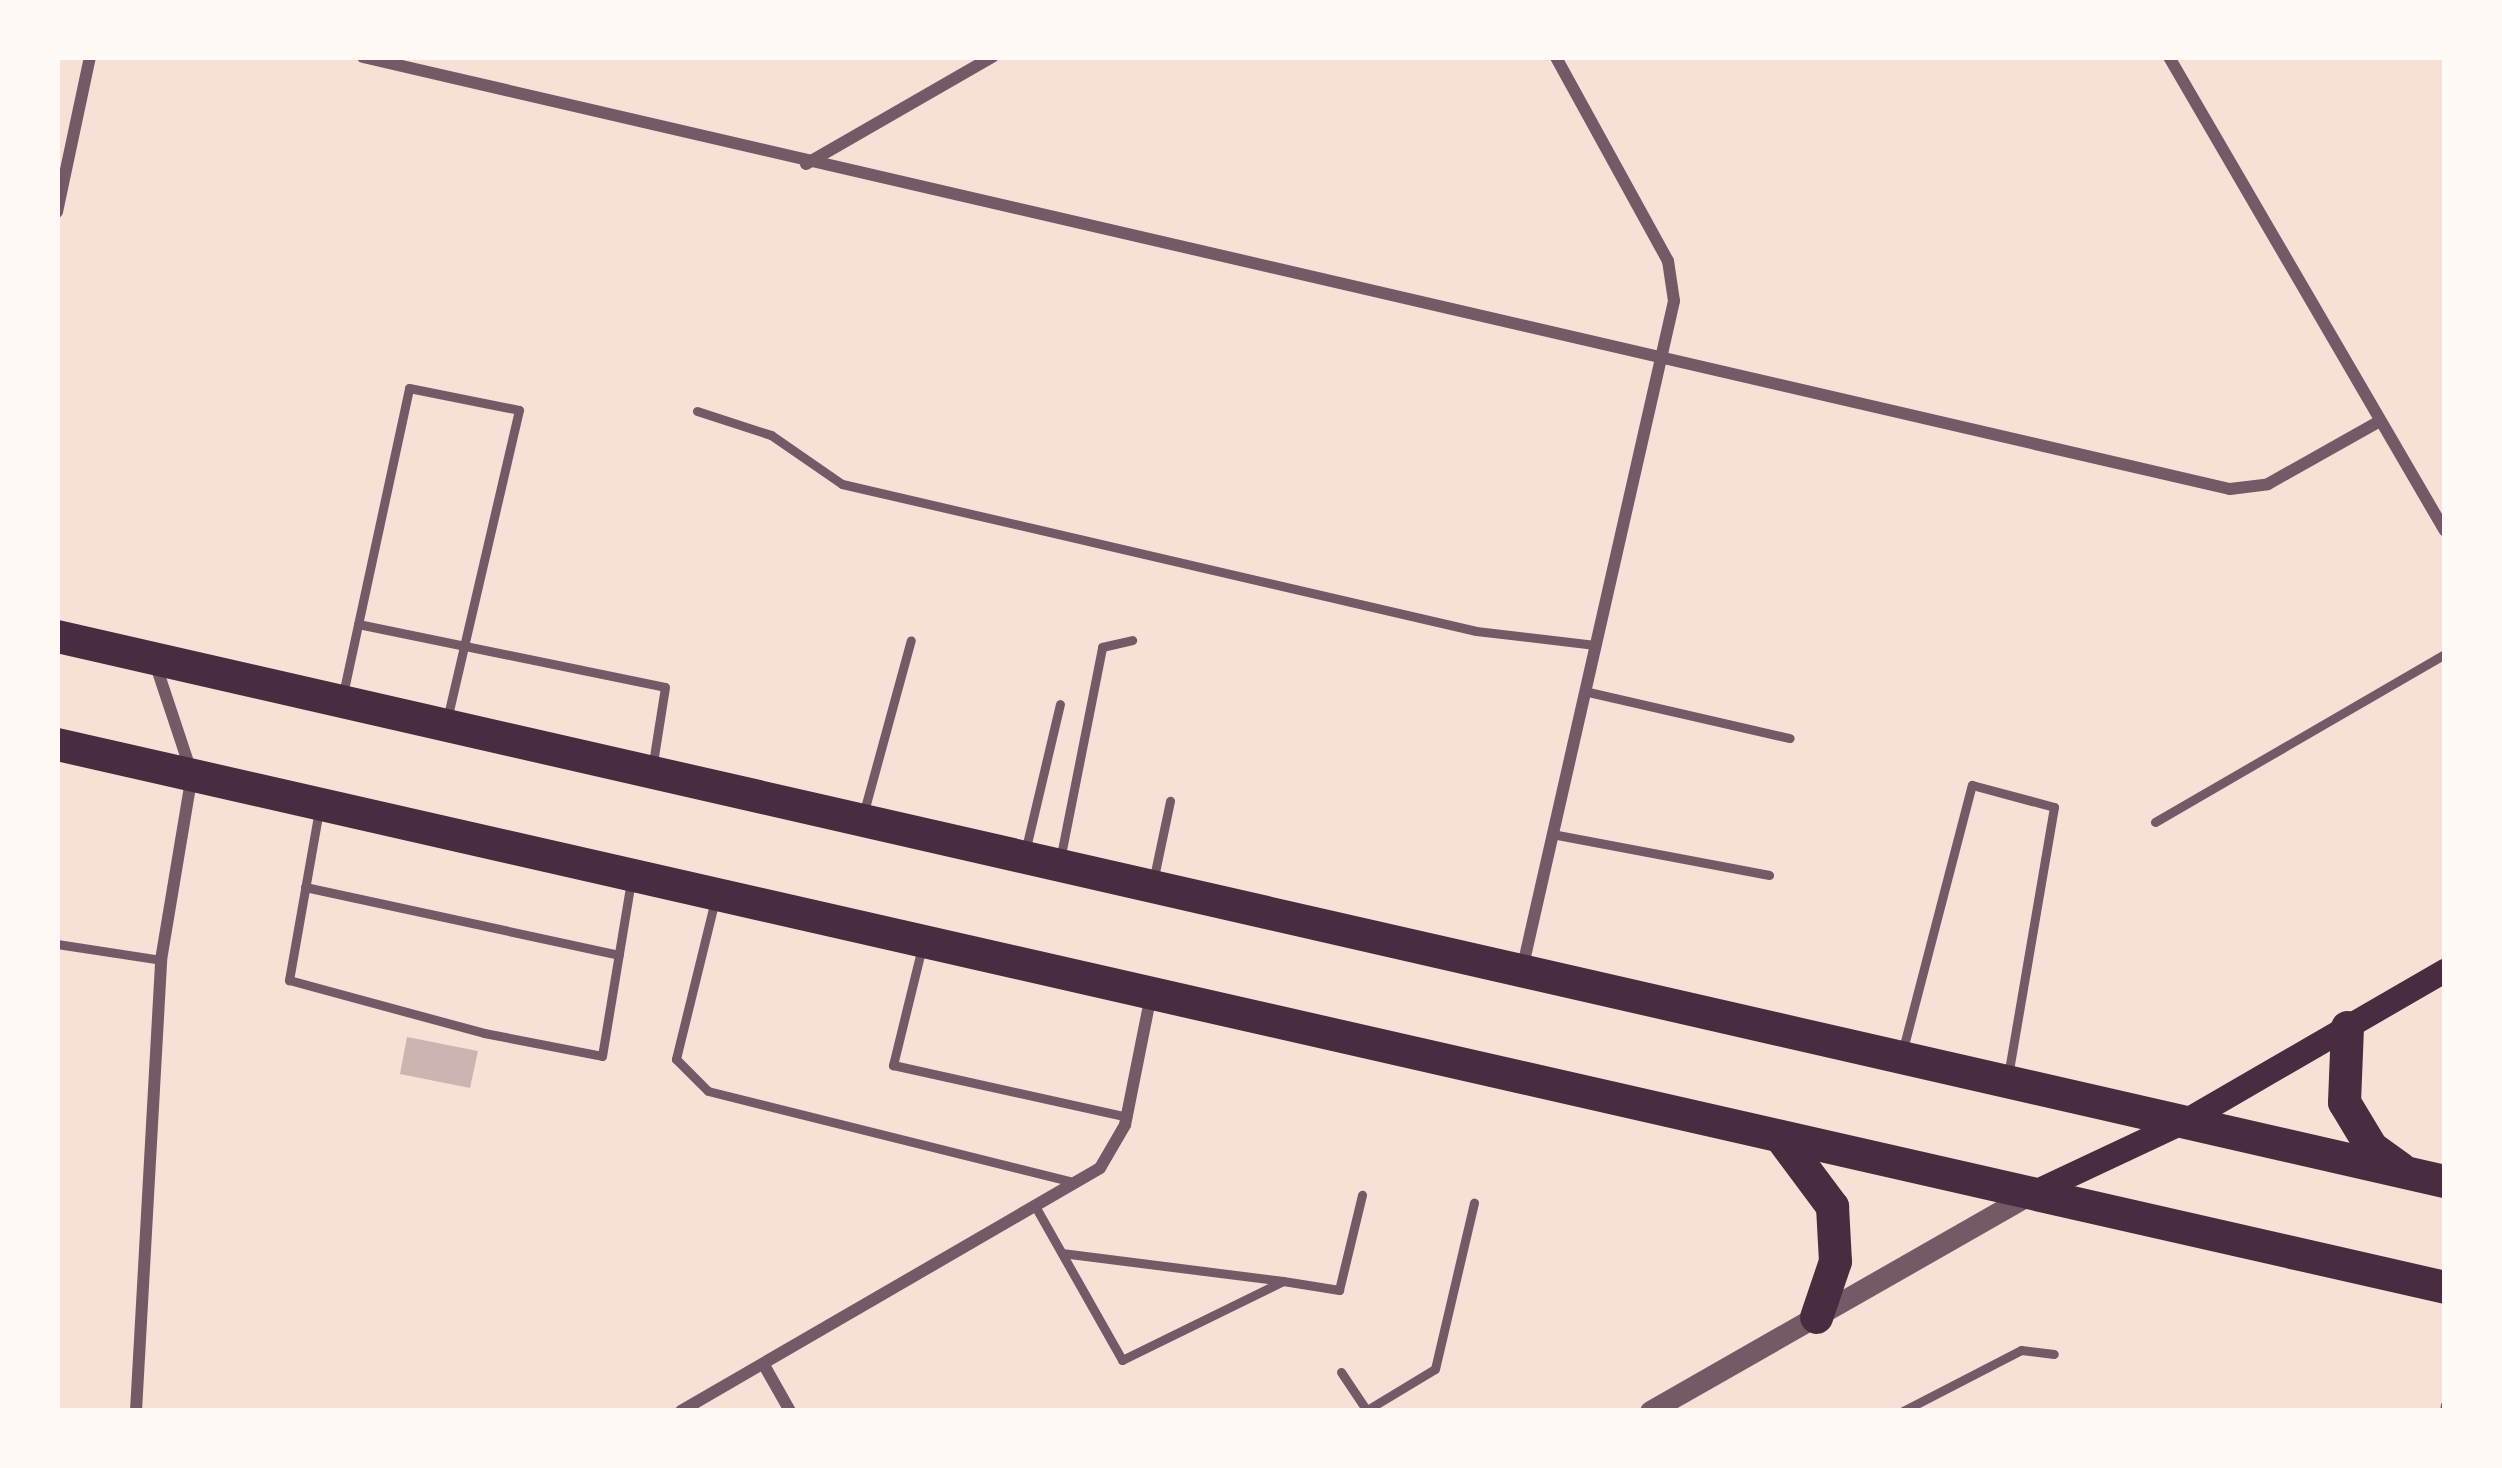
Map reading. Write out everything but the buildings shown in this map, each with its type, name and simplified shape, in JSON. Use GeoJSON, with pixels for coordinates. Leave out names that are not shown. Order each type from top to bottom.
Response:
{"type":"FeatureCollection","features":[{"type":"Feature","properties":{"kind":"highway"},"geometry":{"type":"LineString","coordinates":[[57,636],[1522,971],[1902,1053],[2008,1082],[2445,1181]]}},
{"type":"Feature","properties":{"kind":"highway"},"geometry":{"type":"LineString","coordinates":[[57,744],[2445,1288]]}},
{"type":"Feature","properties":{"kind":"highway"},"geometry":{"type":"LineString","coordinates":[[2347,1027],[2344,1102],[2371,1147],[2406,1172]]}},
{"type":"Feature","properties":{"kind":"highway"},"geometry":{"type":"LineString","coordinates":[[1780,1138],[1832,1206],[1835,1261],[1816,1317]]}},
{"type":"Feature","properties":{"kind":"main road"},"geometry":{"type":"LineString","coordinates":[[2031,1194],[2184,1122],[2445,971]]}},
{"type":"Feature","properties":{"kind":"street"},"geometry":{"type":"LineString","coordinates":[[57,212],[90,57]]}},
{"type":"Feature","properties":{"kind":"street"},"geometry":{"type":"LineString","coordinates":[[363,57],[805,164],[2230,489],[2268,484],[2380,421]]}},
{"type":"Feature","properties":{"kind":"street"},"geometry":{"type":"LineString","coordinates":[[805,164],[992,57]]}},
{"type":"Feature","properties":{"kind":"street"},"geometry":{"type":"LineString","coordinates":[[1522,971],[1674,301],[1668,261],[1556,57]]}},
{"type":"Feature","properties":{"kind":"street"},"geometry":{"type":"LineString","coordinates":[[2169,57],[2445,531]]}},
{"type":"Feature","properties":{"kind":"street"},"geometry":{"type":"LineString","coordinates":[[136,1411],[161,960],[192,774],[153,658]]}},
{"type":"Feature","properties":{"kind":"street"},"geometry":{"type":"LineString","coordinates":[[681,1411],[1076,1183],[1112,1156],[1126,1117],[1152,994]]}},
{"type":"Feature","properties":{"kind":"street"},"geometry":{"type":"LineString","coordinates":[[1650,1411],[2031,1194]]}},
{"type":"Feature","properties":{"kind":"street"},"geometry":{"type":"LineString","coordinates":[[764,1364],[790,1411]]}},
{"type":"Feature","properties":{"kind":"lane"},"geometry":{"type":"LineString","coordinates":[[341,702],[409,388],[519,410],[446,726]]}},
{"type":"Feature","properties":{"kind":"lane"},"geometry":{"type":"LineString","coordinates":[[697,411],[771,435],[842,484],[1476,631],[1594,645]]}},
{"type":"Feature","properties":{"kind":"lane"},"geometry":{"type":"LineString","coordinates":[[358,624],[665,687],[651,772]]}},
{"type":"Feature","properties":{"kind":"lane"},"geometry":{"type":"LineString","coordinates":[[862,820],[910,640]]}},
{"type":"Feature","properties":{"kind":"lane"},"geometry":{"type":"LineString","coordinates":[[1059,865],[1102,647],[1132,640]]}},
{"type":"Feature","properties":{"kind":"lane"},"geometry":{"type":"LineString","coordinates":[[2155,822],[2445,654]]}},
{"type":"Feature","properties":{"kind":"lane"},"geometry":{"type":"LineString","coordinates":[[1584,691],[1790,738]]}},
{"type":"Feature","properties":{"kind":"lane"},"geometry":{"type":"LineString","coordinates":[[1024,857],[1060,704]]}},
{"type":"Feature","properties":{"kind":"lane"},"geometry":{"type":"LineString","coordinates":[[1902,1053],[1972,785],[2054,807],[2008,1082]]}},
{"type":"Feature","properties":{"kind":"lane"},"geometry":{"type":"LineString","coordinates":[[1152,886],[1170,800]]}},
{"type":"Feature","properties":{"kind":"lane"},"geometry":{"type":"LineString","coordinates":[[320,805],[289,980],[484,1034],[602,1056],[632,875]]}},
{"type":"Feature","properties":{"kind":"lane"},"geometry":{"type":"LineString","coordinates":[[1552,834],[1768,875]]}},
{"type":"Feature","properties":{"kind":"lane"},"geometry":{"type":"LineString","coordinates":[[305,887],[619,955]]}},
{"type":"Feature","properties":{"kind":"lane"},"geometry":{"type":"LineString","coordinates":[[717,895],[676,1059],[708,1091],[1076,1183]]}},
{"type":"Feature","properties":{"kind":"lane"},"geometry":{"type":"LineString","coordinates":[[923,942],[893,1065],[1126,1117]]}},
{"type":"Feature","properties":{"kind":"lane"},"geometry":{"type":"LineString","coordinates":[[57,944],[161,960]]}},
{"type":"Feature","properties":{"kind":"lane"},"geometry":{"type":"LineString","coordinates":[[1061,1253],[1339,1290],[1362,1195]]}},
{"type":"Feature","properties":{"kind":"lane"},"geometry":{"type":"LineString","coordinates":[[1341,1372],[1367,1411],[1435,1369],[1474,1203]]}},
{"type":"Feature","properties":{"kind":"lane"},"geometry":{"type":"LineString","coordinates":[[1035,1207],[1122,1360],[1283,1281]]}},
{"type":"Feature","properties":{"kind":"lane"},"geometry":{"type":"LineString","coordinates":[[1903,1411],[2021,1349],[2054,1354]]}}]}
